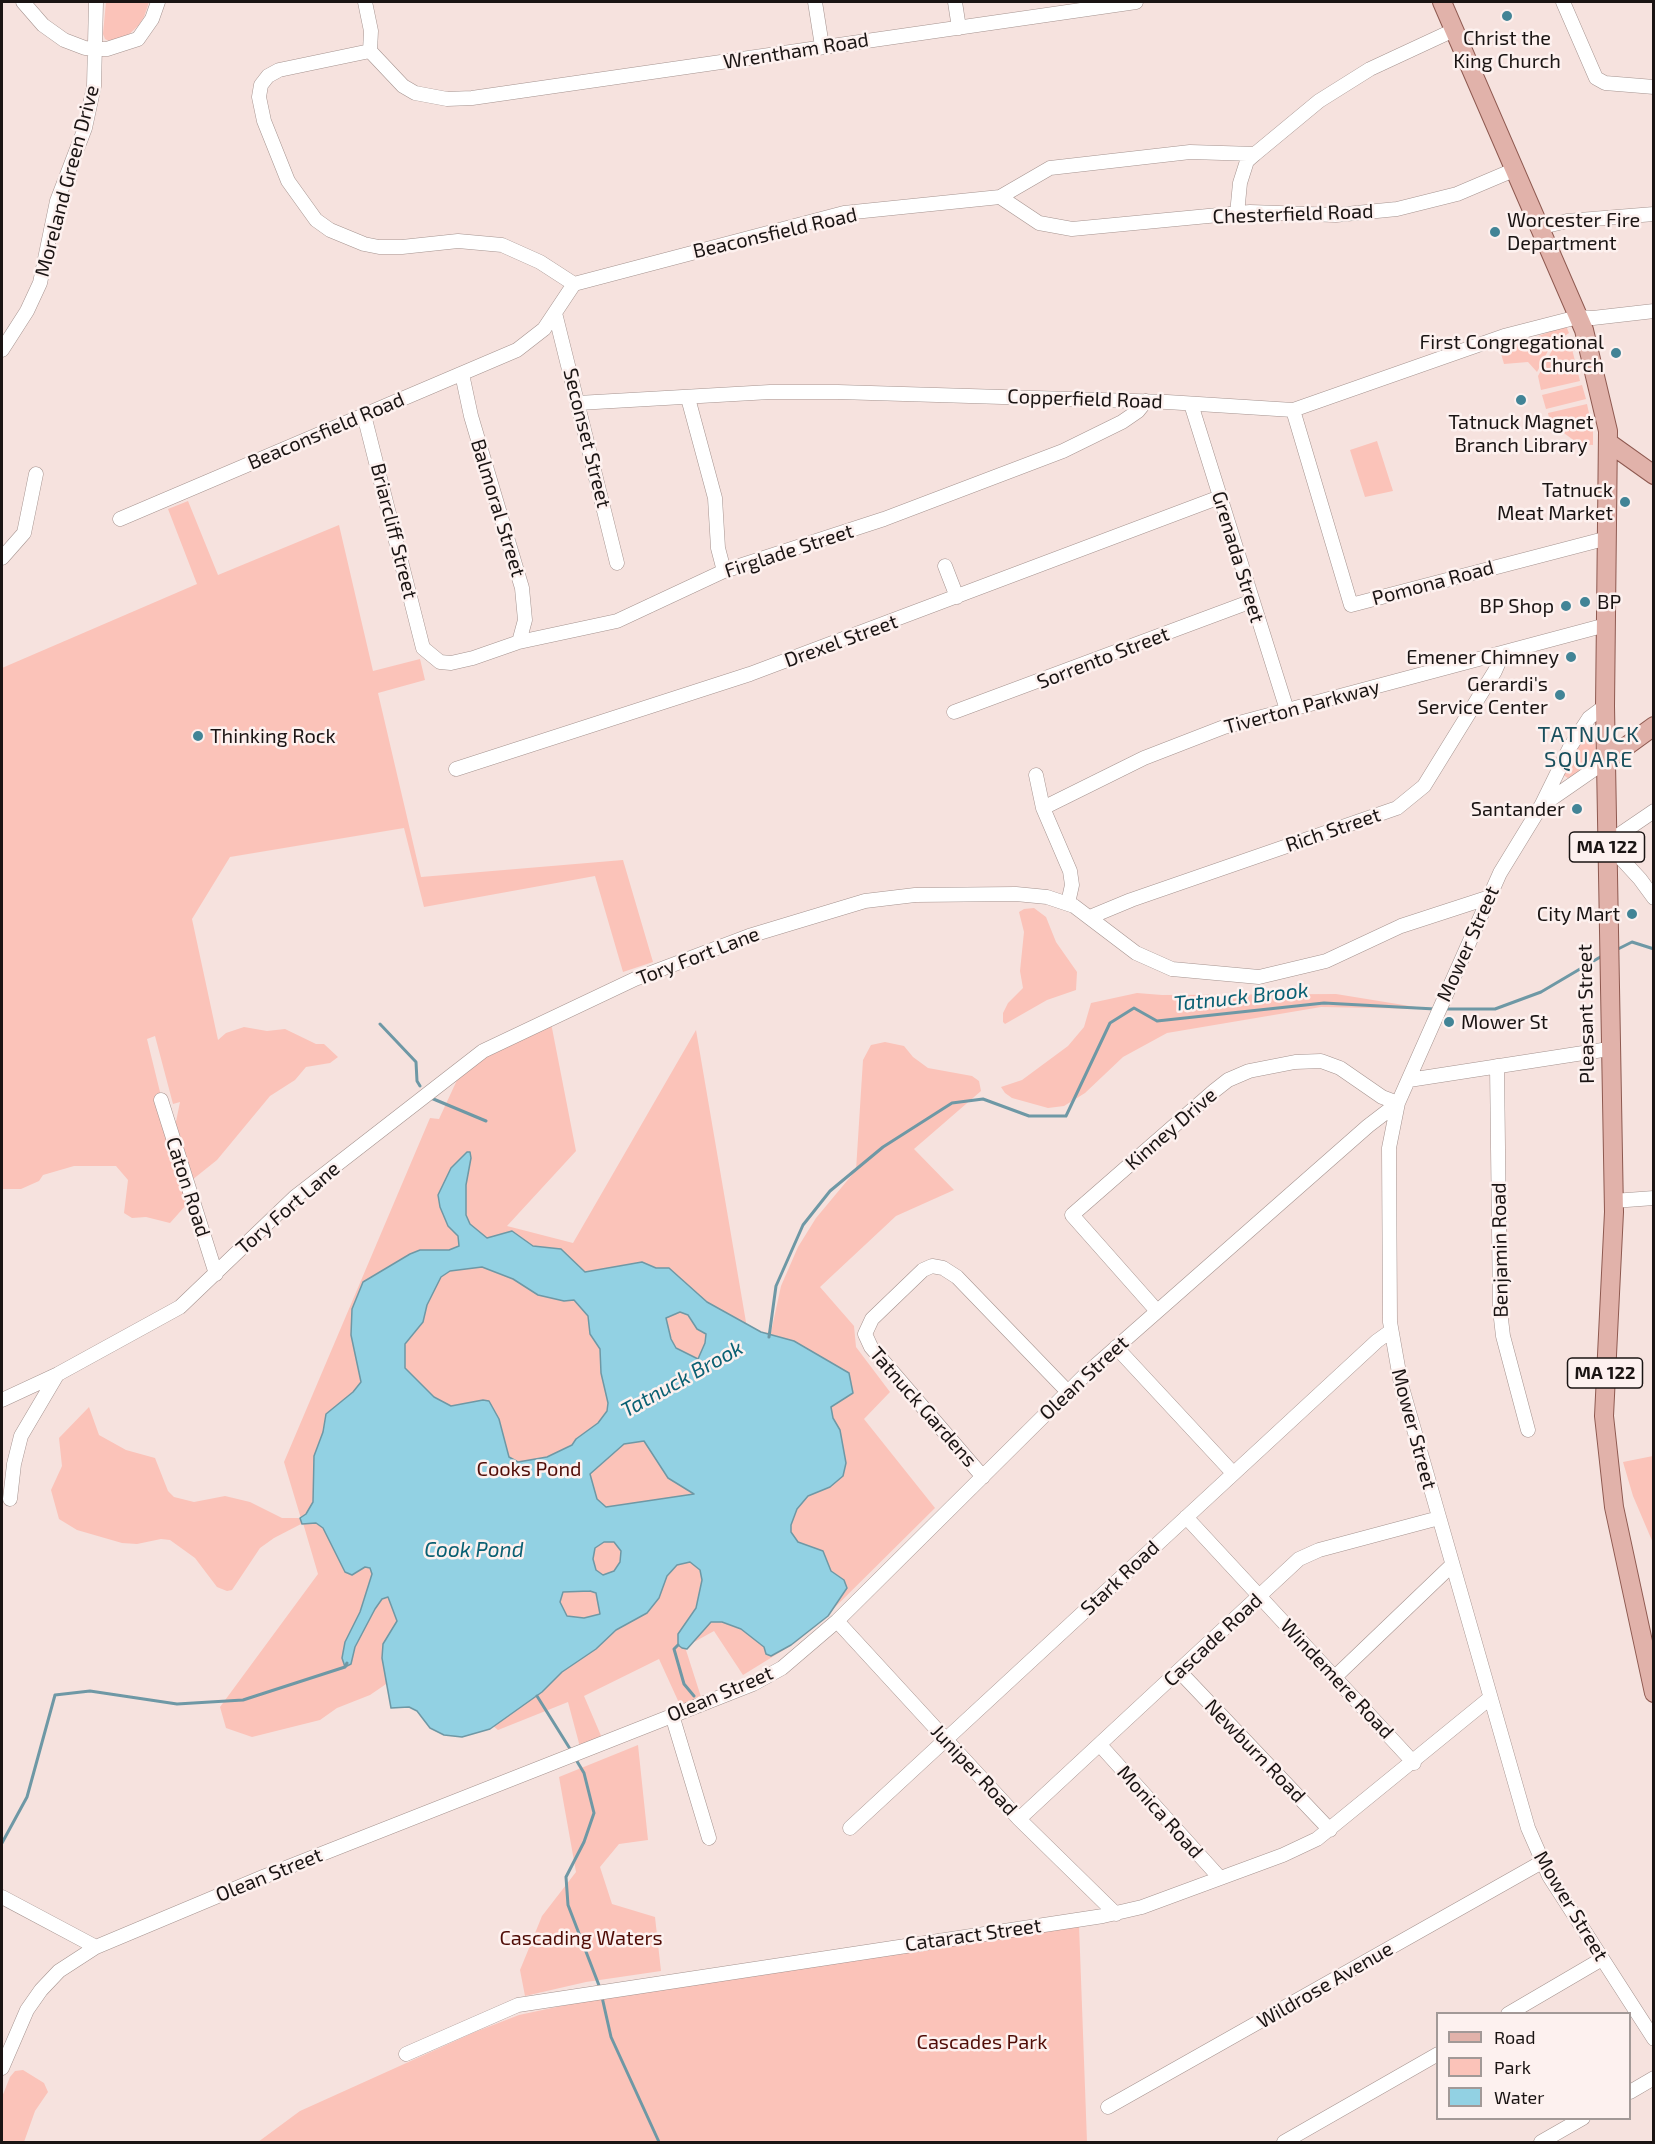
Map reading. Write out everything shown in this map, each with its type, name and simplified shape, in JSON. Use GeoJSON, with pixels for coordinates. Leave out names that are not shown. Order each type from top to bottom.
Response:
{"type":"FeatureCollection","features":[{"type":"Feature","properties":{"kind":"main road","name":"Pleasant Street"},"geometry":{"type":"LineString","coordinates":[[1442,2],[1516,169],[1538,228],[1586,337],[1605,412],[1609,443],[1605,706],[1609,1049],[1614,1201],[1604,1402],[1607,1454],[1614,1507],[1653,1693]]}},
{"type":"Feature","properties":{"kind":"main road"},"geometry":{"type":"LineString","coordinates":[[1609,443],[1653,475]]}},
{"type":"Feature","properties":{"kind":"main road"},"geometry":{"type":"LineString","coordinates":[[1606,761],[1653,726]]}},
{"type":"Feature","properties":{"kind":"street"},"geometry":{"type":"LineString","coordinates":[[23,2],[43,25],[57,36],[80,47],[94,48],[115,48],[138,39],[152,19],[158,2]]}},
{"type":"Feature","properties":{"kind":"street","name":"Moreland Green Drive"},"geometry":{"type":"LineString","coordinates":[[2,350],[27,311],[40,284],[57,201],[90,106],[94,86],[96,2]]}},
{"type":"Feature","properties":{"kind":"street"},"geometry":{"type":"LineString","coordinates":[[365,2],[370,31],[370,51],[279,70],[268,76],[261,85],[259,97],[268,132],[288,181],[316,220],[346,237],[379,247],[458,241],[502,245],[540,262],[574,284]]}},
{"type":"Feature","properties":{"kind":"street"},"geometry":{"type":"LineString","coordinates":[[815,2],[822,46]]}},
{"type":"Feature","properties":{"kind":"street"},"geometry":{"type":"LineString","coordinates":[[955,2],[959,27]]}},
{"type":"Feature","properties":{"kind":"street","name":"Wrentham Road"},"geometry":{"type":"LineString","coordinates":[[370,51],[392,75],[415,93],[455,99],[666,71],[822,46],[1136,2]]}},
{"type":"Feature","properties":{"kind":"street"},"geometry":{"type":"LineString","coordinates":[[1563,2],[1596,78],[1605,83],[1653,87]]}},
{"type":"Feature","properties":{"kind":"street"},"geometry":{"type":"LineString","coordinates":[[1237,214],[1240,183],[1247,160],[1319,101],[1370,69],[1454,30]]}},
{"type":"Feature","properties":{"kind":"street","name":"Beaconsfield Road"},"geometry":{"type":"LineString","coordinates":[[120,519],[517,350],[544,328],[574,284],[844,213],[1000,197],[1050,168],[1190,152],[1255,154]]}},
{"type":"Feature","properties":{"kind":"street","name":"Chesterfield Road"},"geometry":{"type":"LineString","coordinates":[[1000,197],[1039,223],[1072,229],[1237,214],[1336,215],[1397,209],[1457,194],[1516,169]]}},
{"type":"Feature","properties":{"kind":"street"},"geometry":{"type":"LineString","coordinates":[[1538,228],[1567,221],[1653,214]]}},
{"type":"Feature","properties":{"kind":"street","name":"Copperfield Road"},"geometry":{"type":"LineString","coordinates":[[578,403],[838,392],[1146,401],[1293,410],[1504,336],[1578,316],[1593,318],[1653,311]]}},
{"type":"Feature","properties":{"kind":"street","name":"Seconset Street"},"geometry":{"type":"LineString","coordinates":[[555,313],[617,563]]}},
{"type":"Feature","properties":{"kind":"street","name":"Balmoral Street"},"geometry":{"type":"LineString","coordinates":[[462,374],[471,416],[522,588],[525,620],[519,642]]}},
{"type":"Feature","properties":{"kind":"street"},"geometry":{"type":"LineString","coordinates":[[688,398],[715,498],[718,548],[724,571]]}},
{"type":"Feature","properties":{"kind":"street","name":"Firglade Street"},"geometry":{"type":"LineString","coordinates":[[423,648],[440,662],[451,663],[519,642],[617,621],[724,571],[884,519],[1063,451],[1122,422],[1138,411],[1146,401]]}},
{"type":"Feature","properties":{"kind":"street","name":"Grenada Street"},"geometry":{"type":"LineString","coordinates":[[1191,404],[1287,710]]}},
{"type":"Feature","properties":{"kind":"street","name":"Pomona Road"},"geometry":{"type":"LineString","coordinates":[[1293,410],[1351,605],[1608,538]]}},
{"type":"Feature","properties":{"kind":"street","name":"Briarcliff Street"},"geometry":{"type":"LineString","coordinates":[[364,415],[423,648]]}},
{"type":"Feature","properties":{"kind":"street"},"geometry":{"type":"LineString","coordinates":[[2,558],[24,533],[36,474]]}},
{"type":"Feature","properties":{"kind":"street","name":"Drexel Street"},"geometry":{"type":"LineString","coordinates":[[456,769],[750,674],[1220,497]]}},
{"type":"Feature","properties":{"kind":"street"},"geometry":{"type":"LineString","coordinates":[[945,566],[957,597]]}},
{"type":"Feature","properties":{"kind":"street","name":"Sorrento Street"},"geometry":{"type":"LineString","coordinates":[[954,712],[1252,601]]}},
{"type":"Feature","properties":{"kind":"street","name":"Tiverton Parkway"},"geometry":{"type":"LineString","coordinates":[[1043,808],[1178,743],[1287,710],[1606,625]]}},
{"type":"Feature","properties":{"kind":"street","name":"Rich Street"},"geometry":{"type":"LineString","coordinates":[[1090,917],[1131,900],[1397,808],[1424,786],[1495,671],[1503,653]]}},
{"type":"Feature","properties":{"kind":"street","name":"Mower Street"},"geometry":{"type":"LineString","coordinates":[[1605,706],[1589,718],[1570,747],[1541,806],[1517,841],[1487,898],[1398,1103],[1389,1148],[1391,1331],[1399,1376],[1522,1811],[1542,1862],[1653,2039]]}},
{"type":"Feature","properties":{"kind":"street","name":"Mower Street"},"geometry":{"type":"LineString","coordinates":[[1541,806],[1606,761]]}},
{"type":"Feature","properties":{"kind":"street"},"geometry":{"type":"LineString","coordinates":[[1036,775],[1043,808],[1070,871],[1072,885],[1068,903]]}},
{"type":"Feature","properties":{"kind":"street"},"geometry":{"type":"LineString","coordinates":[[1653,811],[1607,843],[1640,879],[1653,898]]}},
{"type":"Feature","properties":{"kind":"street","name":"Tory Fort Lane"},"geometry":{"type":"LineString","coordinates":[[2,1400],[58,1374],[172,1313],[191,1300],[295,1197],[470,1060],[515,1034],[635,979],[749,936],[865,901],[915,895],[977,892],[1026,895],[1068,903],[1136,953],[1172,969],[1205,974],[1259,976],[1326,961],[1401,926],[1487,898]]}},
{"type":"Feature","properties":{"kind":"street"},"geometry":{"type":"LineString","coordinates":[[1409,1080],[1609,1049]]}},
{"type":"Feature","properties":{"kind":"street","name":"Kinney Drive"},"geometry":{"type":"LineString","coordinates":[[1157,1311],[1071,1215],[1214,1091],[1228,1080],[1249,1071],[1295,1062],[1321,1061],[1340,1068],[1382,1097],[1398,1103]]}},
{"type":"Feature","properties":{"kind":"street","name":"Benjamin Road"},"geometry":{"type":"LineString","coordinates":[[1497,1066],[1501,1317],[1505,1343],[1528,1430]]}},
{"type":"Feature","properties":{"kind":"street","name":"Caton Road"},"geometry":{"type":"LineString","coordinates":[[161,1100],[216,1274]]}},
{"type":"Feature","properties":{"kind":"street","name":"Olean Street"},"geometry":{"type":"LineString","coordinates":[[2,2068],[27,2010],[41,1990],[59,1971],[96,1947],[262,1877],[774,1674],[837,1621],[1116,1347],[1398,1103]]}},
{"type":"Feature","properties":{"kind":"street"},"geometry":{"type":"LineString","coordinates":[[1614,1201],[1653,1198]]}},
{"type":"Feature","properties":{"kind":"street","name":"Tatnuck Gardens"},"geometry":{"type":"LineString","coordinates":[[983,1477],[869,1344],[865,1331],[872,1319],[923,1270],[932,1266],[943,1268],[957,1277],[1068,1392]]}},
{"type":"Feature","properties":{"kind":"street","name":"Stark Road"},"geometry":{"type":"LineString","coordinates":[[850,1828],[1233,1473],[1377,1341],[1391,1331]]}},
{"type":"Feature","properties":{"kind":"street"},"geometry":{"type":"LineString","coordinates":[[1116,1347],[1233,1473]]}},
{"type":"Feature","properties":{"kind":"street"},"geometry":{"type":"LineString","coordinates":[[10,1499],[14,1464],[21,1436],[58,1374]]}},
{"type":"Feature","properties":{"kind":"street","name":"Windemere Road"},"geometry":{"type":"LineString","coordinates":[[1186,1517],[1414,1763]]}},
{"type":"Feature","properties":{"kind":"street","name":"Cascade Road"},"geometry":{"type":"LineString","coordinates":[[1019,1819],[1309,1553],[1439,1518]]}},
{"type":"Feature","properties":{"kind":"street"},"geometry":{"type":"LineString","coordinates":[[1335,1677],[1452,1565]]}},
{"type":"Feature","properties":{"kind":"street","name":"Juniper Road"},"geometry":{"type":"LineString","coordinates":[[837,1621],[1019,1819],[1116,1914]]}},
{"type":"Feature","properties":{"kind":"street","name":"Newburn Road"},"geometry":{"type":"LineString","coordinates":[[1180,1672],[1330,1830]]}},
{"type":"Feature","properties":{"kind":"street","name":"Cataract Street"},"geometry":{"type":"LineString","coordinates":[[406,2054],[518,2005],[1116,1914],[1142,1907],[1292,1851],[1330,1830],[1490,1698]]}},
{"type":"Feature","properties":{"kind":"street"},"geometry":{"type":"LineString","coordinates":[[672,1715],[709,1838]]}},
{"type":"Feature","properties":{"kind":"street","name":"Monica Road"},"geometry":{"type":"LineString","coordinates":[[1100,1745],[1220,1878]]}},
{"type":"Feature","properties":{"kind":"street","name":"Wildrose Avenue"},"geometry":{"type":"LineString","coordinates":[[1108,2107],[1542,1862]]}},
{"type":"Feature","properties":{"kind":"street"},"geometry":{"type":"LineString","coordinates":[[2,1897],[96,1947]]}},
{"type":"Feature","properties":{"kind":"street"},"geometry":{"type":"LineString","coordinates":[[1510,2012],[1602,1959]]}},
{"type":"Feature","properties":{"kind":"street"},"geometry":{"type":"LineString","coordinates":[[1284,2142],[1436,2055]]}},
{"type":"Feature","properties":{"kind":"street"},"geometry":{"type":"LineString","coordinates":[[1631,2091],[1653,2078]]}},
{"type":"Feature","properties":{"kind":"street"},"geometry":{"type":"LineString","coordinates":[[1541,2142],[1580,2120]]}},
{"type":"Feature","properties":{"kind":"green space"},"geometry":{"type":"Polygon","coordinates":[[[106,2],[149,2],[138,26],[125,38],[111,42],[105,39],[103,34],[106,2]]]}},
{"type":"Feature","properties":{"kind":"green space"},"geometry":{"type":"Polygon","coordinates":[[[1566,326],[1569,333],[1551,345],[1537,372],[1528,362],[1504,364],[1500,350],[1566,326]]]}},
{"type":"Feature","properties":{"kind":"green space"},"geometry":{"type":"Polygon","coordinates":[[[1569,337],[1580,381],[1541,390],[1538,376],[1556,343],[1569,337]]]}},
{"type":"Feature","properties":{"kind":"green space"},"geometry":{"type":"Polygon","coordinates":[[[1582,385],[1586,399],[1546,409],[1542,395],[1582,385]]]}},
{"type":"Feature","properties":{"kind":"green space"},"geometry":{"type":"Polygon","coordinates":[[[1587,404],[1593,432],[1593,445],[1579,444],[1551,427],[1548,413],[1587,404]]]}},
{"type":"Feature","properties":{"kind":"green space"},"geometry":{"type":"Polygon","coordinates":[[[1377,441],[1393,491],[1365,497],[1350,450],[1377,441]]]}},
{"type":"Feature","properties":{"kind":"green space"},"geometry":{"type":"Polygon","coordinates":[[[188,501],[218,575],[339,525],[373,671],[420,659],[425,680],[378,693],[421,877],[623,860],[653,962],[623,972],[595,876],[424,907],[404,828],[230,857],[192,919],[218,1040],[226,1033],[244,1027],[267,1031],[285,1029],[316,1044],[324,1044],[338,1057],[330,1063],[306,1067],[295,1080],[270,1096],[217,1160],[192,1180],[185,1196],[187,1204],[170,1223],[146,1217],[132,1218],[124,1213],[128,1180],[116,1166],[74,1166],[43,1175],[39,1181],[21,1189],[2,1189],[2,668],[197,584],[168,509],[188,501]],[[155,1036],[147,1039],[172,1141],[180,1102],[173,1104],[155,1036]]]}},
{"type":"Feature","properties":{"kind":"green space","name":"TATNUCK SQUARE"},"geometry":{"type":"Polygon","coordinates":[[[1594,725],[1596,757],[1569,779],[1562,774],[1587,731],[1594,725]]]}},
{"type":"Feature","properties":{"kind":"green space"},"geometry":{"type":"Polygon","coordinates":[[[1034,908],[1046,917],[1056,942],[1077,972],[1076,990],[1047,1000],[1005,1024],[1003,1013],[1008,1003],[1023,988],[1020,971],[1024,932],[1019,912],[1034,908]]]}},
{"type":"Feature","properties":{"kind":"green space"},"geometry":{"type":"Polygon","coordinates":[[[1137,993],[1162,995],[1336,994],[1428,1009],[1321,1007],[1167,1033],[1123,1057],[1085,1093],[1064,1106],[1048,1108],[1012,1098],[1005,1093],[1001,1087],[1022,1080],[1068,1046],[1084,1027],[1091,1003],[1137,993]]]}},
{"type":"Feature","properties":{"kind":"green space","name":"Cooks Pond"},"geometry":{"type":"Polygon","coordinates":[[[551,1023],[576,1151],[507,1226],[573,1243],[696,1030],[747,1328],[763,1333],[771,1332],[781,1286],[798,1247],[816,1218],[856,1170],[863,1060],[871,1045],[885,1042],[904,1046],[913,1057],[928,1068],[972,1076],[979,1081],[981,1091],[914,1149],[954,1190],[896,1216],[820,1287],[854,1326],[856,1347],[890,1392],[864,1419],[935,1508],[816,1626],[795,1643],[743,1675],[714,1631],[685,1647],[701,1697],[680,1705],[659,1659],[584,1696],[602,1738],[580,1747],[568,1702],[498,1730],[455,1695],[392,1680],[370,1695],[337,1708],[320,1720],[252,1737],[226,1728],[220,1707],[318,1574],[303,1523],[260,1548],[232,1590],[227,1591],[217,1587],[195,1558],[170,1540],[161,1539],[137,1544],[122,1543],[77,1530],[59,1519],[51,1490],[62,1466],[59,1438],[89,1407],[99,1435],[126,1450],[155,1458],[168,1491],[174,1497],[194,1502],[225,1496],[250,1502],[282,1518],[300,1518],[302,1522],[284,1462],[430,1118],[439,1119],[457,1080],[470,1069],[486,1057],[551,1023]]]}},
{"type":"Feature","properties":{"kind":"green space"},"geometry":{"type":"Polygon","coordinates":[[[1654,1456],[1653,1543],[1633,1496],[1623,1462],[1654,1456]]]}},
{"type":"Feature","properties":{"kind":"green space","name":"Cascading Waters"},"geometry":{"type":"Polygon","coordinates":[[[638,1745],[648,1840],[619,1844],[600,1867],[612,1904],[655,1917],[661,1971],[586,1982],[525,1996],[520,1970],[542,1916],[576,1872],[559,1777],[638,1745]]]}},
{"type":"Feature","properties":{"kind":"green space","name":"Cascades Park"},"geometry":{"type":"Polygon","coordinates":[[[1079,1925],[1087,2142],[258,2142],[300,2111],[475,2032],[519,2015],[594,1999],[1079,1925]]]}},
{"type":"Feature","properties":{"kind":"green space"},"geometry":{"type":"Polygon","coordinates":[[[23,2070],[44,2083],[48,2092],[35,2111],[24,2142],[2,2142],[2,2097],[10,2077],[15,2071],[23,2070]]]}},
{"type":"Feature","properties":{"kind":"water","name":"Cook Pond"},"geometry":{"type":"Polygon","coordinates":[[[467,1152],[470,1152],[466,1185],[466,1215],[470,1224],[487,1238],[512,1231],[533,1246],[561,1249],[585,1272],[642,1262],[656,1268],[669,1268],[707,1302],[761,1332],[794,1341],[849,1373],[853,1393],[831,1407],[833,1418],[840,1430],[846,1463],[843,1476],[830,1487],[808,1496],[797,1509],[791,1525],[791,1532],[798,1542],[823,1551],[831,1571],[844,1580],[847,1588],[828,1616],[791,1645],[771,1656],[766,1654],[764,1647],[741,1629],[722,1622],[711,1622],[687,1649],[678,1645],[678,1634],[696,1608],[702,1580],[700,1570],[690,1562],[677,1565],[667,1576],[659,1598],[647,1613],[616,1630],[596,1649],[562,1672],[542,1692],[490,1729],[462,1737],[444,1735],[430,1728],[417,1711],[409,1707],[391,1708],[382,1658],[383,1644],[397,1621],[388,1597],[382,1599],[375,1609],[355,1647],[351,1664],[345,1667],[342,1658],[345,1642],[360,1612],[372,1574],[370,1568],[365,1567],[352,1575],[345,1572],[323,1528],[316,1523],[302,1524],[300,1518],[306,1514],[313,1502],[314,1456],[323,1432],[326,1414],[353,1392],[361,1382],[351,1335],[352,1309],[363,1282],[420,1250],[449,1250],[459,1246],[458,1236],[448,1226],[438,1195],[451,1168],[467,1152]],[[482,1267],[450,1271],[441,1277],[427,1305],[423,1322],[405,1344],[405,1368],[434,1397],[451,1406],[489,1401],[499,1419],[509,1457],[518,1462],[547,1457],[572,1445],[576,1439],[598,1423],[607,1411],[608,1403],[601,1373],[600,1349],[590,1334],[588,1316],[574,1300],[564,1301],[538,1295],[513,1279],[482,1267]],[[680,1312],[666,1318],[671,1339],[676,1348],[698,1359],[706,1334],[697,1329],[688,1315],[680,1312]],[[644,1441],[624,1444],[590,1474],[597,1499],[606,1507],[694,1494],[668,1478],[644,1441]],[[604,1542],[595,1548],[593,1559],[596,1570],[603,1575],[614,1571],[620,1562],[621,1551],[614,1542],[604,1542]],[[590,1591],[563,1592],[560,1602],[567,1616],[584,1618],[600,1614],[596,1593],[590,1591]]]}},
{"type":"Feature","properties":{"kind":"waterway","name":"Tatnuck Brook"},"geometry":{"type":"LineString","coordinates":[[1616,950],[1632,942],[1654,949]]}},
{"type":"Feature","properties":{"kind":"waterway","name":"Tatnuck Brook"},"geometry":{"type":"LineString","coordinates":[[1444,1009],[1495,1009],[1541,992],[1602,956]]}},
{"type":"Feature","properties":{"kind":"waterway","name":"Tatnuck Brook"},"geometry":{"type":"LineString","coordinates":[[769,1337],[776,1286],[803,1225],[830,1191],[883,1147],[952,1103],[983,1099],[1029,1116],[1066,1116],[1110,1023],[1134,1008],[1157,1021],[1324,1003],[1435,1009]]}},
{"type":"Feature","properties":{"kind":"waterway"},"geometry":{"type":"LineString","coordinates":[[380,1024],[416,1062],[417,1081],[420,1086]]}},
{"type":"Feature","properties":{"kind":"waterway"},"geometry":{"type":"LineString","coordinates":[[431,1098],[486,1121]]}},
{"type":"Feature","properties":{"kind":"waterway"},"geometry":{"type":"LineString","coordinates":[[678,1645],[674,1649],[684,1684],[694,1696]]}},
{"type":"Feature","properties":{"kind":"waterway","name":"Tatnuck Brook"},"geometry":{"type":"LineString","coordinates":[[2,1843],[27,1797],[55,1695],[90,1691],[177,1704],[243,1700],[345,1667],[347,1663]]}},
{"type":"Feature","properties":{"kind":"waterway"},"geometry":{"type":"LineString","coordinates":[[537,1696],[572,1752]]}},
{"type":"Feature","properties":{"kind":"waterway"},"geometry":{"type":"LineString","coordinates":[[575,1758],[584,1773],[594,1813],[584,1842],[566,1877],[568,1905],[600,1988]]}},
{"type":"Feature","properties":{"kind":"waterway"},"geometry":{"type":"LineString","coordinates":[[602,1997],[611,2037],[659,2142]]}},
{"type":"Feature","properties":{"kind":"place","name":"Christ the King Church"},"geometry":{"type":"Point","coordinates":[1507,16]}},
{"type":"Feature","properties":{"kind":"place","name":"Worcester Fire Department"},"geometry":{"type":"Point","coordinates":[1495,232]}},
{"type":"Feature","properties":{"kind":"place","name":"First Congregational Church"},"geometry":{"type":"Point","coordinates":[1616,353]}},
{"type":"Feature","properties":{"kind":"place","name":"Tatnuck Magnet Branch Library"},"geometry":{"type":"Point","coordinates":[1521,400]}},
{"type":"Feature","properties":{"kind":"place","name":"Tatnuck Meat Market"},"geometry":{"type":"Point","coordinates":[1625,502]}},
{"type":"Feature","properties":{"kind":"place","name":"BP"},"geometry":{"type":"Point","coordinates":[1585,602]}},
{"type":"Feature","properties":{"kind":"place","name":"BP Shop"},"geometry":{"type":"Point","coordinates":[1566,606]}},
{"type":"Feature","properties":{"kind":"place","name":"Emener Chimney"},"geometry":{"type":"Point","coordinates":[1571,657]}},
{"type":"Feature","properties":{"kind":"place","name":"Gerardi's Service Center"},"geometry":{"type":"Point","coordinates":[1560,695]}},
{"type":"Feature","properties":{"kind":"place","name":"Thinking Rock"},"geometry":{"type":"Point","coordinates":[198,736]}},
{"type":"Feature","properties":{"kind":"place","name":"Santander"},"geometry":{"type":"Point","coordinates":[1577,809]}},
{"type":"Feature","properties":{"kind":"place","name":"City Mart"},"geometry":{"type":"Point","coordinates":[1632,914]}},
{"type":"Feature","properties":{"kind":"place","name":"Mower St"},"geometry":{"type":"Point","coordinates":[1449,1022]}},
{"type":"Feature","properties":{"kind":"district","name":"TATNUCK SQUARE"},"geometry":{"type":"Point","coordinates":[1589,748]}}]}
